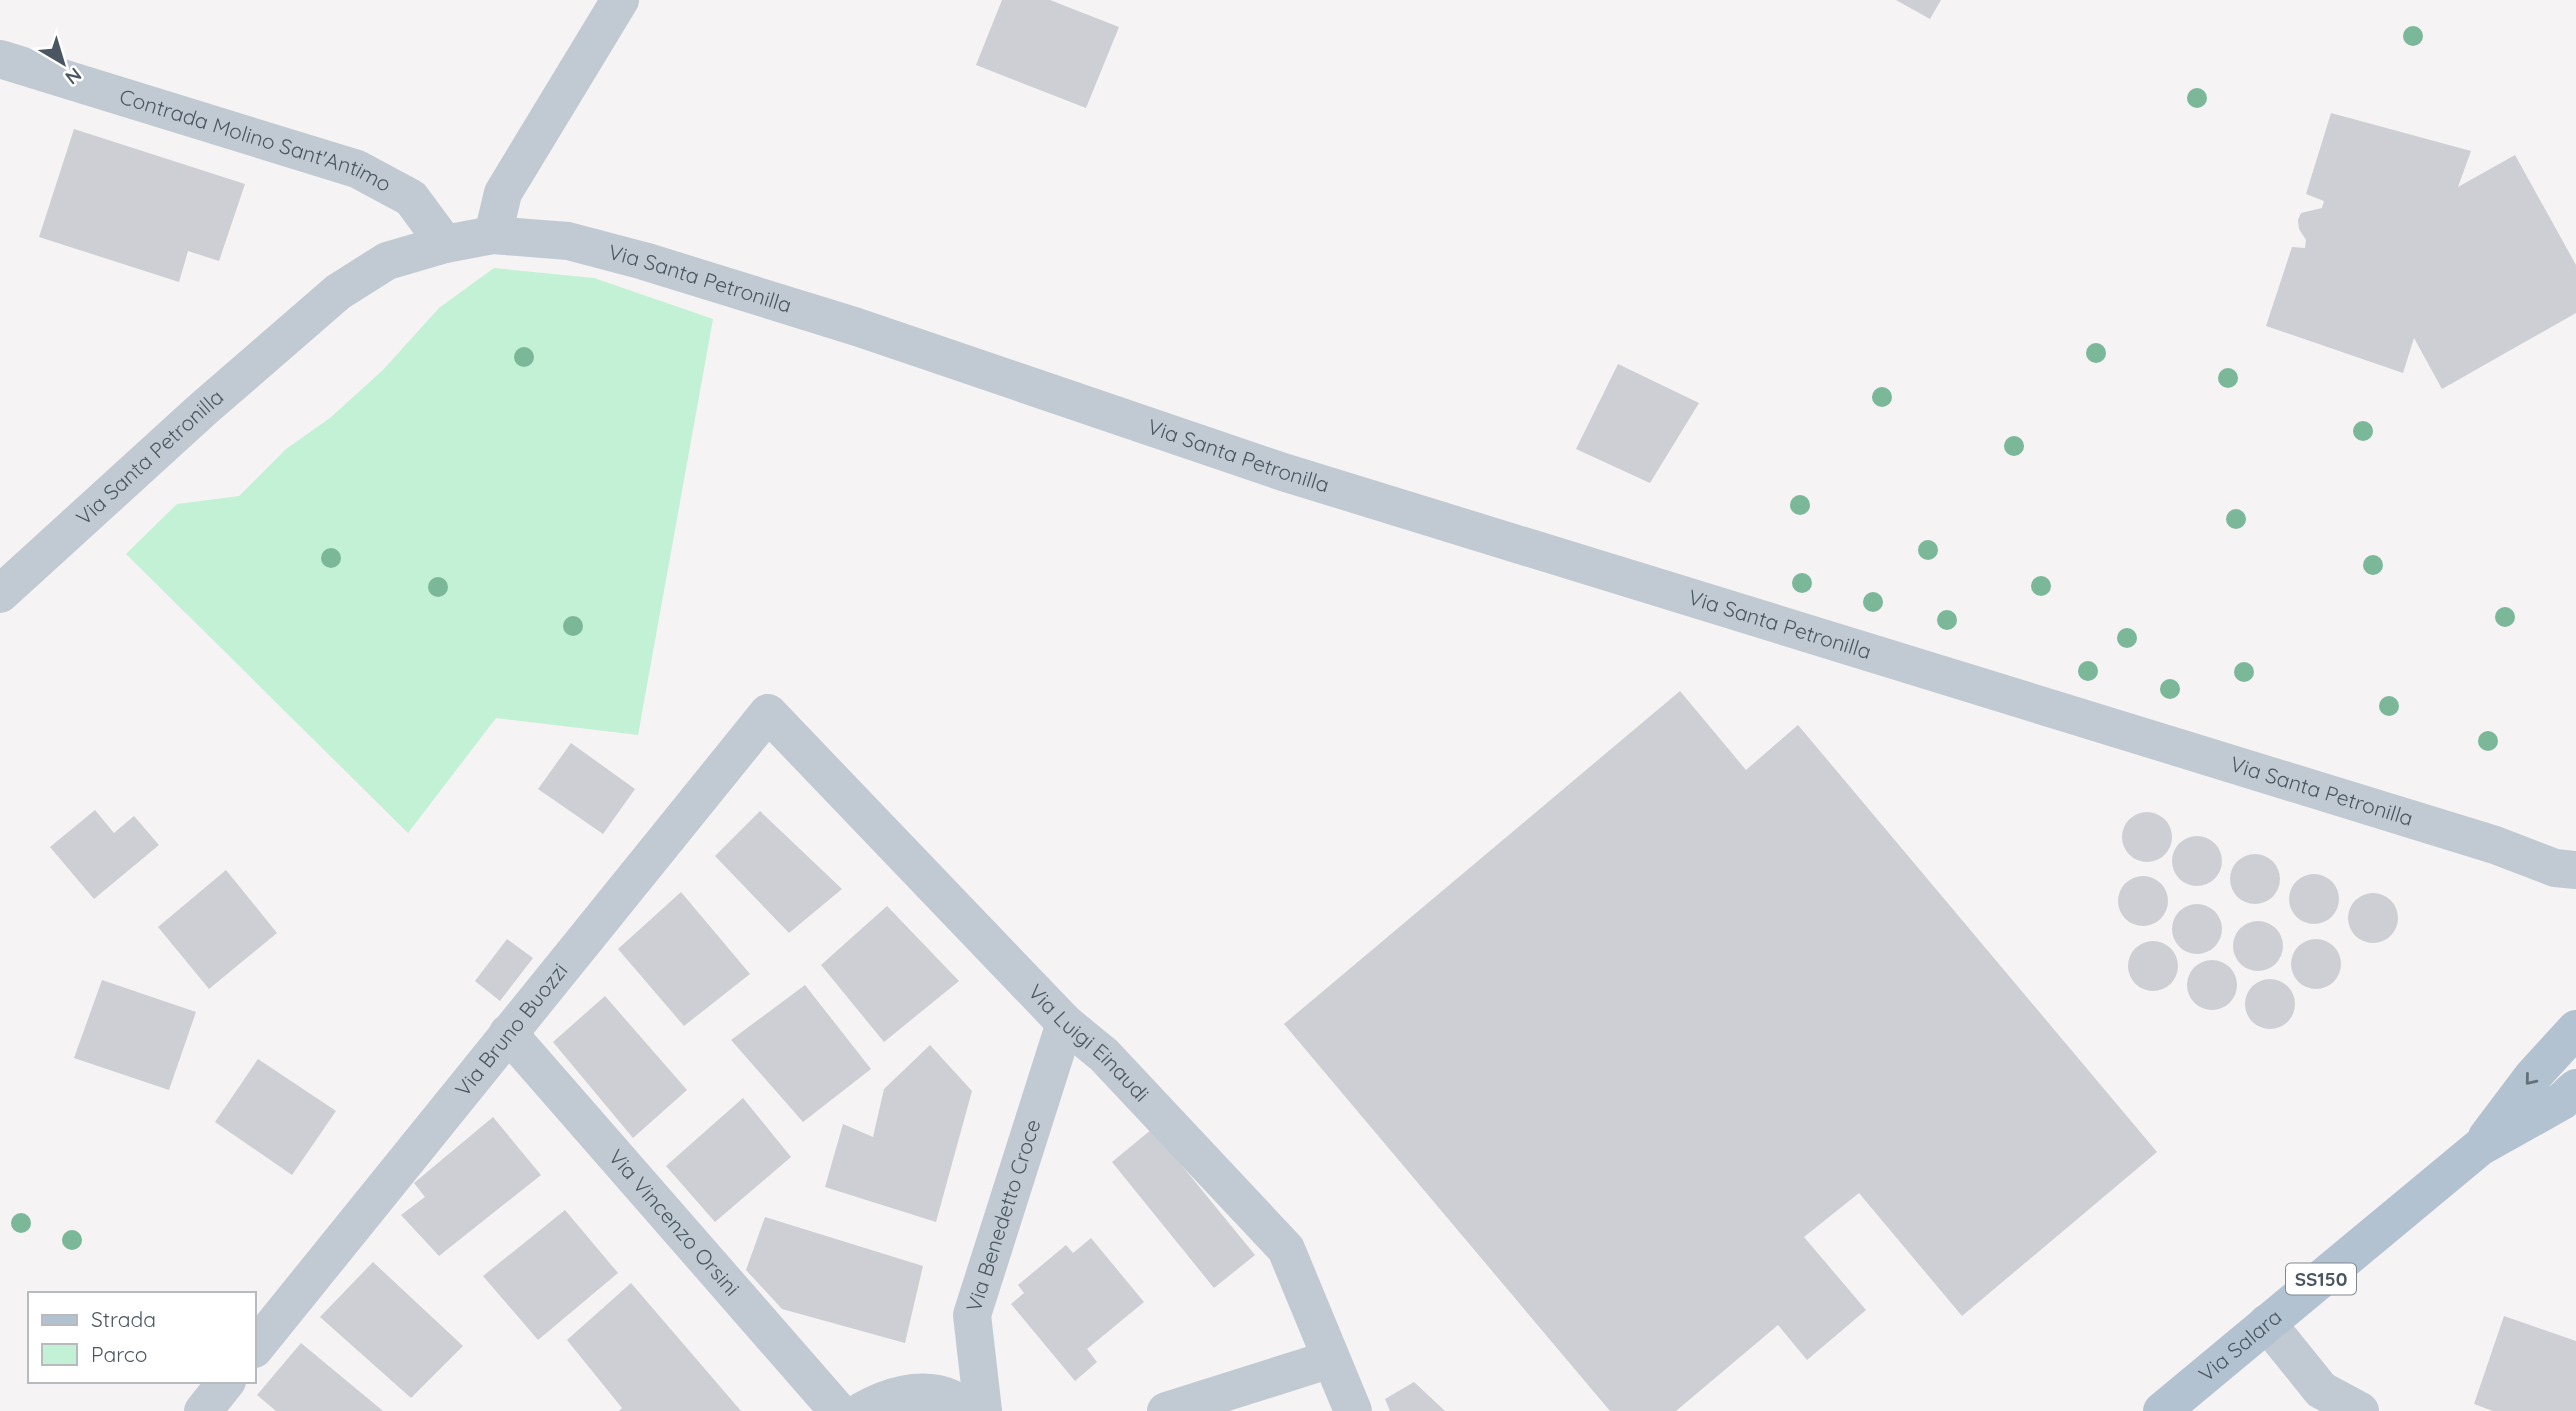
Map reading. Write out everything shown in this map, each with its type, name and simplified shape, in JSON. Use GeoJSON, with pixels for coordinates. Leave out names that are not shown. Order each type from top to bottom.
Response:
{"type":"FeatureCollection","features":[{"type":"Feature","properties":{"kind":"main road","name":"Via Salara"},"geometry":{"type":"LineString","coordinates":[[2480,1147],[2533,1076],[2576,1029]]}},
{"type":"Feature","properties":{"kind":"main road","name":"Via Salara"},"geometry":{"type":"LineString","coordinates":[[2162,1411],[2480,1147],[2562,1101],[2576,1088]]}},
{"type":"Feature","properties":{"kind":"street"},"geometry":{"type":"LineString","coordinates":[[493,236],[503,192],[620,0]]}},
{"type":"Feature","properties":{"kind":"street","name":"Contrada Molino Sant'Antimo"},"geometry":{"type":"LineString","coordinates":[[0,59],[357,169],[411,198],[445,244]]}},
{"type":"Feature","properties":{"kind":"street","name":"Via Santa Petronilla"},"geometry":{"type":"LineString","coordinates":[[3,586],[338,292],[387,261],[445,244],[493,236],[568,241],[644,261],[857,327],[1283,472],[2496,845],[2569,874]]}},
{"type":"Feature","properties":{"kind":"street","name":"Via Luigi Einaudi"},"geometry":{"type":"LineString","coordinates":[[768,713],[1065,1023],[1104,1055],[1286,1249],[1353,1411]]}},
{"type":"Feature","properties":{"kind":"street","name":"Via Bruno Buozzi"},"geometry":{"type":"LineString","coordinates":[[256,1347],[768,713]]}},
{"type":"Feature","properties":{"kind":"street","name":"Via Benedetto Croce"},"geometry":{"type":"LineString","coordinates":[[984,1411],[972,1315],[1065,1023]]}},
{"type":"Feature","properties":{"kind":"street","name":"Via Vincenzo Orsini"},"geometry":{"type":"LineString","coordinates":[[508,1034],[838,1411]]}},
{"type":"Feature","properties":{"kind":"street"},"geometry":{"type":"LineString","coordinates":[[2267,1323],[2321,1391],[2360,1411]]}},
{"type":"Feature","properties":{"kind":"street"},"geometry":{"type":"LineString","coordinates":[[1166,1411],[1331,1359]]}},
{"type":"Feature","properties":{"kind":"street"},"geometry":{"type":"LineString","coordinates":[[203,1411],[226,1383]]}},
{"type":"Feature","properties":{"kind":"street"},"geometry":{"type":"LineString","coordinates":[[862,1411],[879,1401],[916,1392],[949,1397],[968,1411]]}},
{"type":"Feature","properties":{"kind":"green space"},"geometry":{"type":"Polygon","coordinates":[[[494,268],[594,278],[713,319],[638,735],[496,718],[408,833],[126,554],[177,504],[239,496],[286,449],[330,418],[383,370],[439,308],[494,268]]]}},
{"type":"Feature","properties":{"kind":"building"},"geometry":{"type":"Polygon","coordinates":[[[1002,0],[1050,0],[1119,27],[1086,108],[976,65],[1002,0]]]}},
{"type":"Feature","properties":{"kind":"building"},"geometry":{"type":"Polygon","coordinates":[[[1896,0],[1941,0],[1930,19],[1896,0]]]}},
{"type":"Feature","properties":{"kind":"building"},"geometry":{"type":"Polygon","coordinates":[[[2331,113],[2471,151],[2458,187],[2515,155],[2576,265],[2576,313],[2442,389],[2414,338],[2403,373],[2266,326],[2292,247],[2305,248],[2306,240],[2299,229],[2298,220],[2301,213],[2322,208],[2324,201],[2306,194],[2331,113]]]}},
{"type":"Feature","properties":{"kind":"building"},"geometry":{"type":"Polygon","coordinates":[[[74,129],[245,184],[219,261],[188,251],[179,282],[39,237],[74,129]]]}},
{"type":"Feature","properties":{"kind":"building"},"geometry":{"type":"Polygon","coordinates":[[[1618,364],[1699,403],[1650,483],[1576,449],[1618,364]]]}},
{"type":"Feature","properties":{"kind":"building"},"geometry":{"type":"Polygon","coordinates":[[[1680,691],[1746,770],[1798,725],[2157,1152],[1962,1316],[1859,1193],[1804,1237],[1866,1310],[1807,1360],[1778,1325],[1676,1411],[1610,1411],[1284,1024],[1680,691]]]}},
{"type":"Feature","properties":{"kind":"building"},"geometry":{"type":"Polygon","coordinates":[[[571,743],[635,789],[603,834],[538,789],[571,743]]]}},
{"type":"Feature","properties":{"kind":"building"},"geometry":{"type":"Polygon","coordinates":[[[95,810],[114,833],[134,816],[159,845],[94,899],[50,847],[95,810]]]}},
{"type":"Feature","properties":{"kind":"building"},"geometry":{"type":"Polygon","coordinates":[[[760,811],[842,889],[789,933],[715,856],[760,811]]]}},
{"type":"Feature","properties":{"kind":"building"},"geometry":{"type":"Polygon","coordinates":[[[2147,812],[2165,819],[2172,837],[2165,855],[2147,862],[2129,855],[2122,837],[2129,819],[2147,812]]]}},
{"type":"Feature","properties":{"kind":"building"},"geometry":{"type":"Polygon","coordinates":[[[2197,836],[2215,843],[2222,861],[2215,879],[2197,886],[2179,879],[2172,861],[2179,843],[2197,836]]]}},
{"type":"Feature","properties":{"kind":"building"},"geometry":{"type":"Polygon","coordinates":[[[2255,854],[2273,861],[2280,879],[2273,897],[2255,904],[2237,897],[2230,879],[2237,861],[2255,854]]]}},
{"type":"Feature","properties":{"kind":"building"},"geometry":{"type":"Polygon","coordinates":[[[226,870],[277,933],[209,989],[158,927],[226,870]]]}},
{"type":"Feature","properties":{"kind":"building"},"geometry":{"type":"Polygon","coordinates":[[[2314,874],[2332,881],[2339,899],[2332,917],[2314,924],[2296,917],[2289,899],[2296,881],[2314,874]]]}},
{"type":"Feature","properties":{"kind":"building"},"geometry":{"type":"Polygon","coordinates":[[[2143,876],[2161,883],[2168,901],[2161,919],[2143,926],[2125,919],[2118,901],[2125,883],[2143,876]]]}},
{"type":"Feature","properties":{"kind":"building"},"geometry":{"type":"Polygon","coordinates":[[[681,892],[750,974],[684,1026],[618,949],[681,892]]]}},
{"type":"Feature","properties":{"kind":"building"},"geometry":{"type":"Polygon","coordinates":[[[2373,893],[2391,900],[2398,918],[2391,936],[2373,943],[2355,936],[2348,918],[2355,900],[2373,893]]]}},
{"type":"Feature","properties":{"kind":"building"},"geometry":{"type":"Polygon","coordinates":[[[2197,904],[2215,911],[2222,929],[2215,947],[2197,954],[2179,947],[2172,929],[2179,911],[2197,904]]]}},
{"type":"Feature","properties":{"kind":"building"},"geometry":{"type":"Polygon","coordinates":[[[887,906],[959,981],[884,1042],[821,965],[887,906]]]}},
{"type":"Feature","properties":{"kind":"building"},"geometry":{"type":"Polygon","coordinates":[[[2258,921],[2276,928],[2283,946],[2276,964],[2258,971],[2240,964],[2233,946],[2240,928],[2258,921]]]}},
{"type":"Feature","properties":{"kind":"building"},"geometry":{"type":"Polygon","coordinates":[[[507,939],[533,958],[500,1001],[475,981],[507,939]]]}},
{"type":"Feature","properties":{"kind":"building"},"geometry":{"type":"Polygon","coordinates":[[[2316,939],[2334,946],[2341,964],[2334,982],[2316,989],[2298,982],[2291,964],[2298,946],[2316,939]]]}},
{"type":"Feature","properties":{"kind":"building"},"geometry":{"type":"Polygon","coordinates":[[[2153,941],[2171,948],[2178,966],[2171,984],[2153,991],[2135,984],[2128,966],[2135,948],[2153,941]]]}},
{"type":"Feature","properties":{"kind":"building"},"geometry":{"type":"Polygon","coordinates":[[[2212,960],[2230,967],[2237,985],[2230,1003],[2212,1010],[2194,1003],[2187,985],[2194,967],[2212,960]]]}},
{"type":"Feature","properties":{"kind":"building"},"geometry":{"type":"Polygon","coordinates":[[[2270,979],[2288,986],[2295,1004],[2288,1022],[2270,1029],[2252,1022],[2245,1004],[2252,986],[2270,979]]]}},
{"type":"Feature","properties":{"kind":"building"},"geometry":{"type":"Polygon","coordinates":[[[102,980],[196,1012],[169,1090],[74,1058],[102,980]]]}},
{"type":"Feature","properties":{"kind":"building"},"geometry":{"type":"Polygon","coordinates":[[[805,985],[871,1069],[803,1122],[731,1040],[805,985]]]}},
{"type":"Feature","properties":{"kind":"building"},"geometry":{"type":"Polygon","coordinates":[[[605,996],[687,1090],[633,1138],[553,1042],[605,996]]]}},
{"type":"Feature","properties":{"kind":"building"},"geometry":{"type":"Polygon","coordinates":[[[930,1045],[972,1091],[936,1222],[825,1187],[843,1124],[873,1137],[884,1089],[930,1045]]]}},
{"type":"Feature","properties":{"kind":"building"},"geometry":{"type":"Polygon","coordinates":[[[258,1059],[336,1111],[292,1175],[215,1122],[258,1059]]]}},
{"type":"Feature","properties":{"kind":"building"},"geometry":{"type":"Polygon","coordinates":[[[743,1098],[791,1157],[715,1222],[666,1166],[743,1098]]]}},
{"type":"Feature","properties":{"kind":"building"},"geometry":{"type":"Polygon","coordinates":[[[493,1117],[541,1175],[439,1256],[401,1215],[425,1197],[414,1183],[493,1117]]]}},
{"type":"Feature","properties":{"kind":"building"},"geometry":{"type":"Polygon","coordinates":[[[1152,1129],[1255,1255],[1214,1288],[1112,1162],[1152,1129]]]}},
{"type":"Feature","properties":{"kind":"building"},"geometry":{"type":"Polygon","coordinates":[[[565,1210],[618,1273],[538,1340],[483,1276],[565,1210]]]}},
{"type":"Feature","properties":{"kind":"building"},"geometry":{"type":"Polygon","coordinates":[[[765,1217],[923,1266],[905,1343],[782,1309],[746,1270],[765,1217]]]}},
{"type":"Feature","properties":{"kind":"building"},"geometry":{"type":"Polygon","coordinates":[[[1091,1238],[1144,1302],[1087,1349],[1097,1362],[1075,1381],[1011,1304],[1024,1293],[1018,1285],[1066,1245],[1073,1253],[1091,1238]]]}},
{"type":"Feature","properties":{"kind":"building"},"geometry":{"type":"Polygon","coordinates":[[[373,1262],[463,1346],[411,1398],[320,1317],[373,1262]]]}},
{"type":"Feature","properties":{"kind":"building"},"geometry":{"type":"Polygon","coordinates":[[[631,1283],[741,1411],[619,1411],[622,1408],[567,1340],[631,1283]]]}},
{"type":"Feature","properties":{"kind":"building"},"geometry":{"type":"Polygon","coordinates":[[[2504,1316],[2576,1341],[2576,1411],[2493,1411],[2474,1404],[2504,1316]]]}},
{"type":"Feature","properties":{"kind":"building"},"geometry":{"type":"Polygon","coordinates":[[[301,1343],[383,1411],[276,1411],[257,1395],[301,1343]]]}},
{"type":"Feature","properties":{"kind":"building"},"geometry":{"type":"Polygon","coordinates":[[[1414,1382],[1445,1411],[1390,1411],[1385,1399],[1414,1382]]]}}]}
